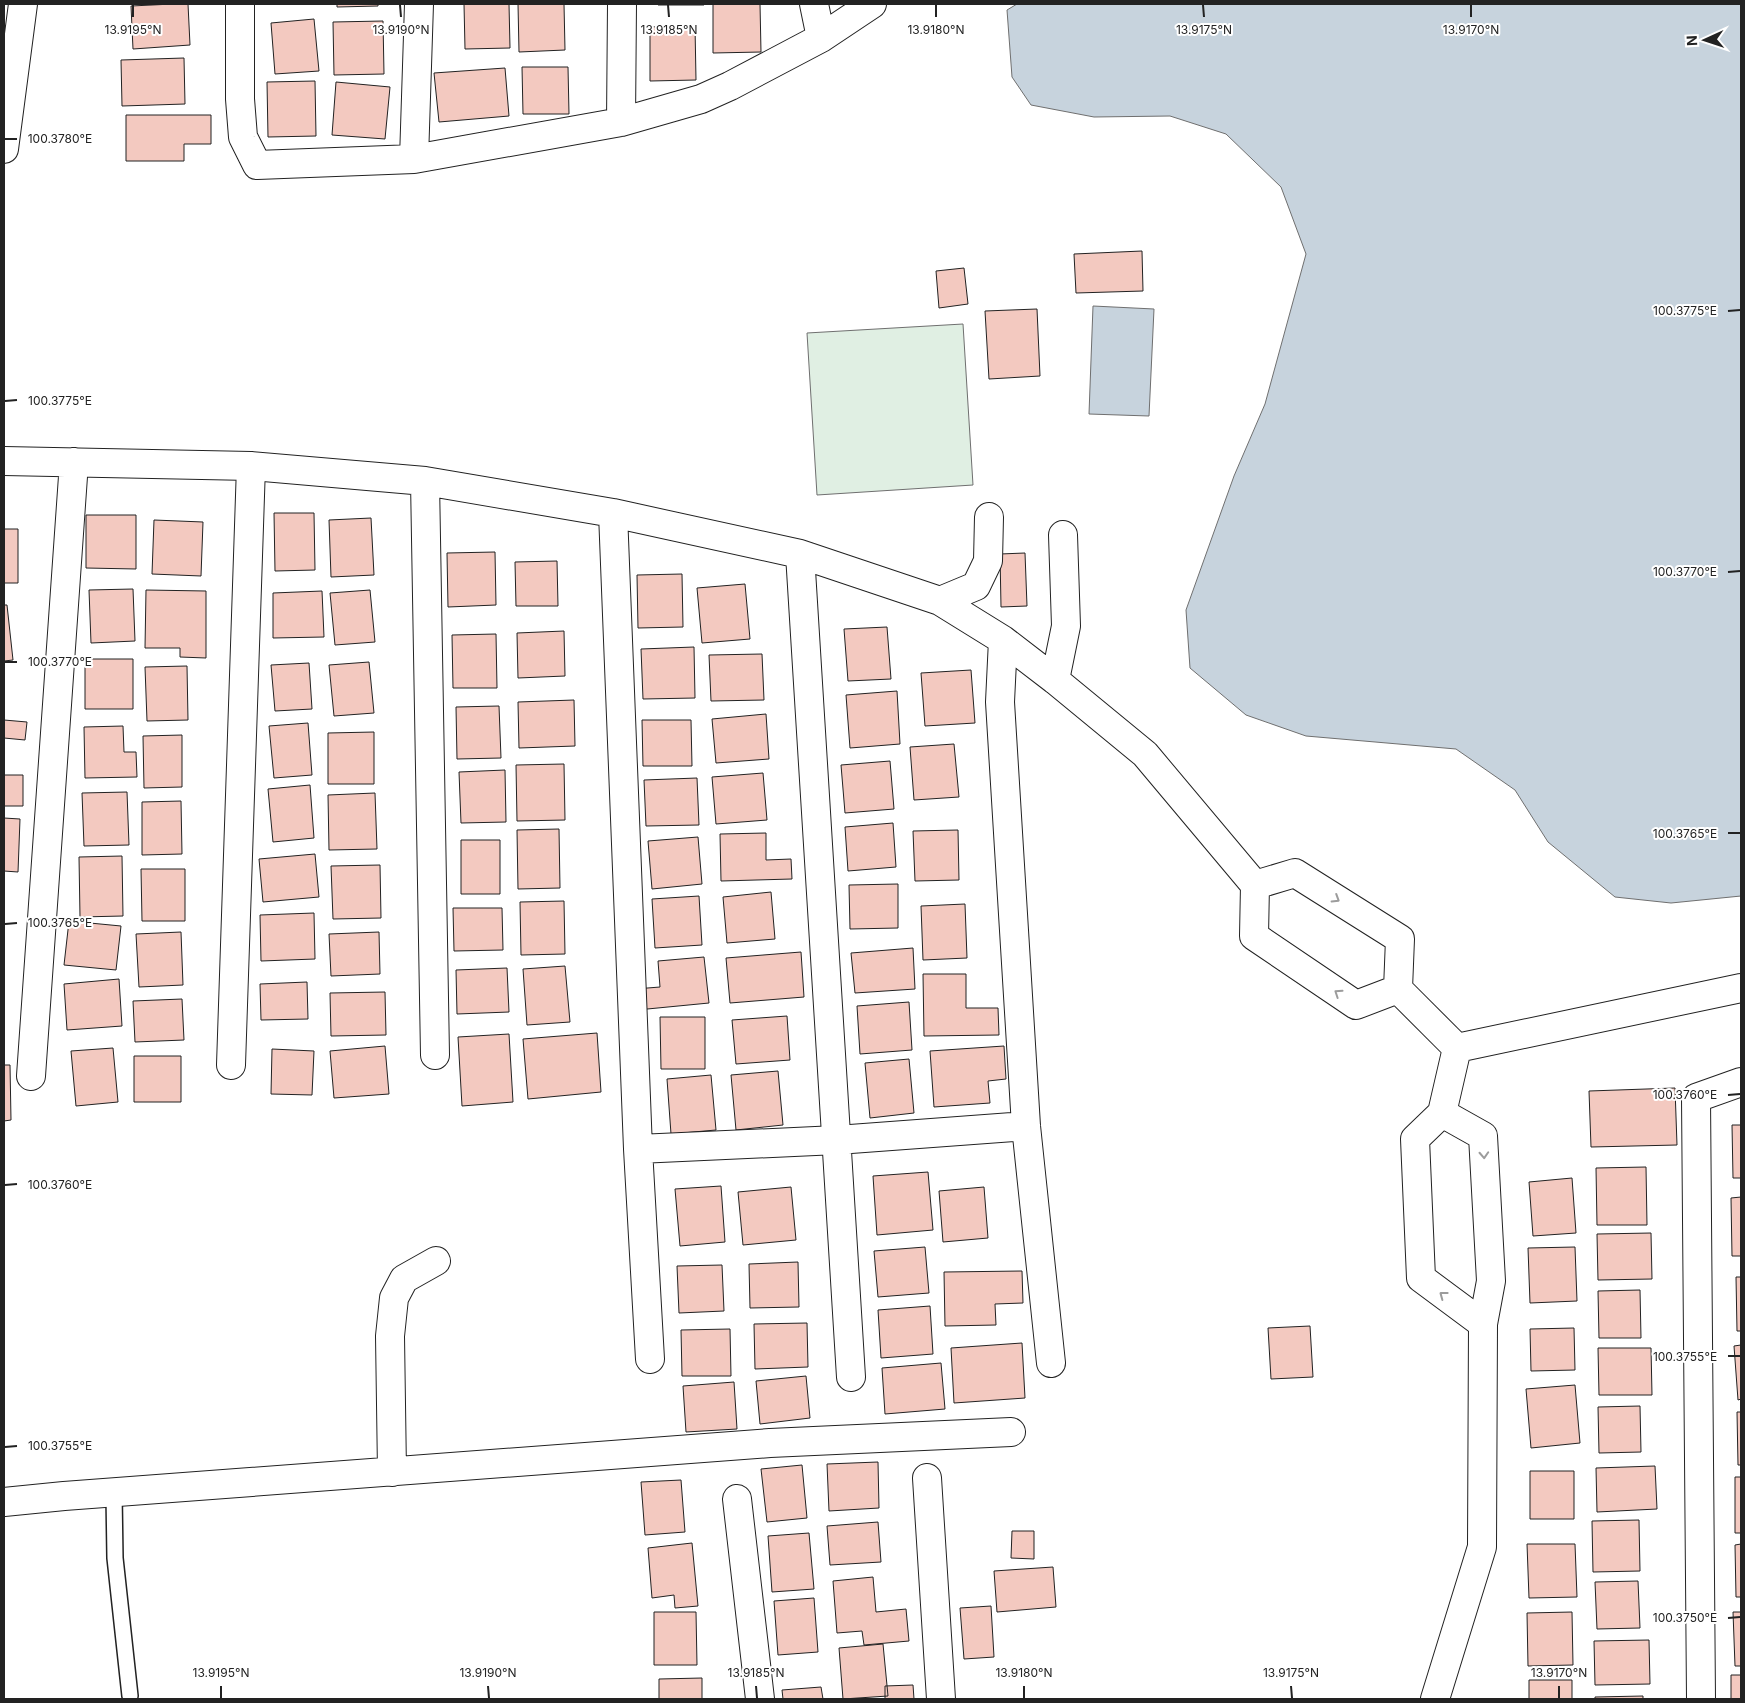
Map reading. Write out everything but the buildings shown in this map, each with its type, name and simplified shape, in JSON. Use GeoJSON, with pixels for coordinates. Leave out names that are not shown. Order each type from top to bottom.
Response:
{"type":"FeatureCollection","features":[{"type":"Feature","properties":{"kind":"street"},"geometry":{"type":"LineString","coordinates":[[4,149],[23,4]]}},
{"type":"Feature","properties":{"kind":"street"},"geometry":{"type":"LineString","coordinates":[[240,4],[240,100],[243,137],[257,165],[414,159],[621,122],[701,99],[730,86],[821,38],[872,4]]}},
{"type":"Feature","properties":{"kind":"street"},"geometry":{"type":"LineString","coordinates":[[414,159],[419,4]]}},
{"type":"Feature","properties":{"kind":"street"},"geometry":{"type":"LineString","coordinates":[[621,122],[622,4]]}},
{"type":"Feature","properties":{"kind":"street"},"geometry":{"type":"LineString","coordinates":[[814,4],[821,38]]}},
{"type":"Feature","properties":{"kind":"street"},"geometry":{"type":"LineString","coordinates":[[4,462],[251,466],[425,481],[613,513],[800,554],[940,601],[1003,640],[1056,680],[1145,754],[1255,885],[1254,936],[1356,1004],[1398,989]]}},
{"type":"Feature","properties":{"kind":"street"},"geometry":{"type":"LineString","coordinates":[[31,1076],[74,462]]}},
{"type":"Feature","properties":{"kind":"street"},"geometry":{"type":"LineString","coordinates":[[231,1065],[251,466]]}},
{"type":"Feature","properties":{"kind":"street"},"geometry":{"type":"LineString","coordinates":[[425,481],[435,1055]]}},
{"type":"Feature","properties":{"kind":"street"},"geometry":{"type":"LineString","coordinates":[[613,513],[638,1149],[650,1359]]}},
{"type":"Feature","properties":{"kind":"street"},"geometry":{"type":"LineString","coordinates":[[940,601],[976,586],[988,561],[989,517]]}},
{"type":"Feature","properties":{"kind":"street"},"geometry":{"type":"LineString","coordinates":[[1056,680],[1066,626],[1063,535]]}},
{"type":"Feature","properties":{"kind":"street"},"geometry":{"type":"LineString","coordinates":[[800,554],[851,1377]]}},
{"type":"Feature","properties":{"kind":"street"},"geometry":{"type":"LineString","coordinates":[[1003,640],[1000,702],[1026,1126],[1051,1364]]}},
{"type":"Feature","properties":{"kind":"street"},"geometry":{"type":"LineString","coordinates":[[1255,885],[1295,873],[1400,940],[1398,989],[1457,1048]]}},
{"type":"Feature","properties":{"kind":"street"},"geometry":{"type":"LineString","coordinates":[[1457,1048],[1741,988]]}},
{"type":"Feature","properties":{"kind":"street"},"geometry":{"type":"LineString","coordinates":[[1457,1048],[1442,1114],[1415,1140],[1421,1278],[1483,1324]]}},
{"type":"Feature","properties":{"kind":"street"},"geometry":{"type":"LineString","coordinates":[[1701,1699],[1696,1098],[1741,1082]]}},
{"type":"Feature","properties":{"kind":"street"},"geometry":{"type":"LineString","coordinates":[[1435,1699],[1482,1547],[1483,1324],[1491,1281],[1484,1136],[1442,1114]]}},
{"type":"Feature","properties":{"kind":"street"},"geometry":{"type":"LineString","coordinates":[[638,1149],[837,1140],[1026,1126]]}},
{"type":"Feature","properties":{"kind":"street"},"geometry":{"type":"LineString","coordinates":[[392,1472],[390,1336],[394,1298],[404,1279],[436,1261]]}},
{"type":"Feature","properties":{"kind":"street"},"geometry":{"type":"LineString","coordinates":[[4,1502],[770,1443],[1011,1432]]}},
{"type":"Feature","properties":{"kind":"street"},"geometry":{"type":"LineString","coordinates":[[926,1478],[941,1699]]}},
{"type":"Feature","properties":{"kind":"street"},"geometry":{"type":"LineString","coordinates":[[737,1499],[760,1699]]}},
{"type":"Feature","properties":{"kind":"lane"},"geometry":{"type":"LineString","coordinates":[[114,1494],[115,1558],[130,1696]]}},
{"type":"Feature","properties":{"kind":"green space"},"geometry":{"type":"Polygon","coordinates":[[[963,324],[973,485],[817,495],[807,333],[963,324]]]}},
{"type":"Feature","properties":{"kind":"shaded area"},"geometry":{"type":"Polygon","coordinates":[[[1017,4],[1741,4],[1741,896],[1671,903],[1615,897],[1548,842],[1515,790],[1456,749],[1306,736],[1246,715],[1190,668],[1186,610],[1234,476],[1265,404],[1306,254],[1281,187],[1226,134],[1170,116],[1094,117],[1031,105],[1012,77],[1007,10],[1017,4]]]}},
{"type":"Feature","properties":{"kind":"shaded area"},"geometry":{"type":"Polygon","coordinates":[[[1093,306],[1154,309],[1149,416],[1089,414],[1093,306]]]}}]}
